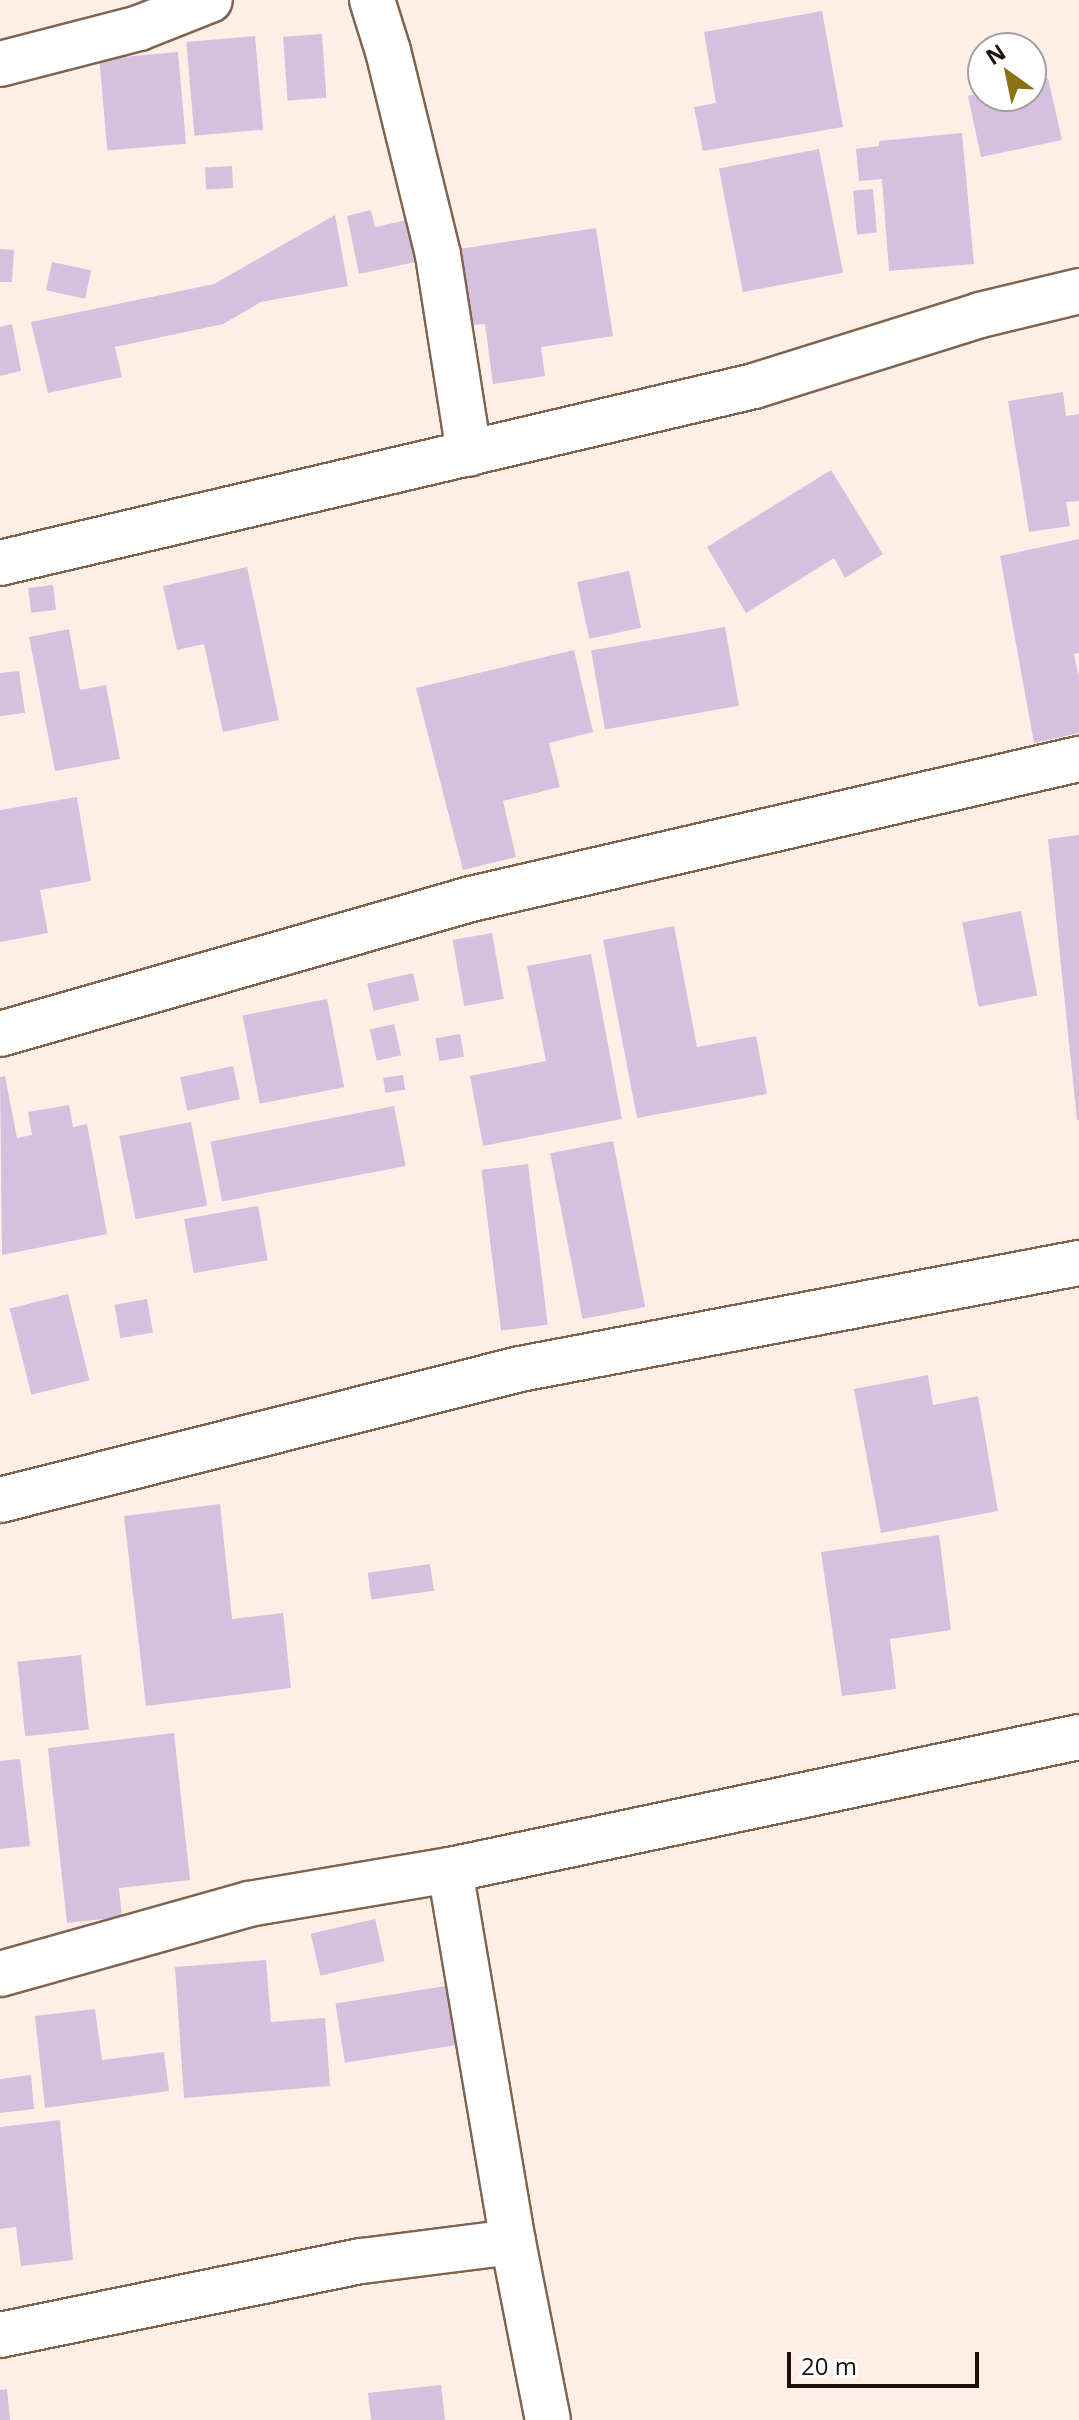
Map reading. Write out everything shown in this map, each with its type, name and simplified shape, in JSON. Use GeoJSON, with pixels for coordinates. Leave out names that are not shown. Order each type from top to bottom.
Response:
{"type":"FeatureCollection","features":[{"type":"Feature","properties":{"kind":"street"},"geometry":{"type":"LineString","coordinates":[[0,64],[139,28],[210,0]]}},
{"type":"Feature","properties":{"kind":"street"},"geometry":{"type":"LineString","coordinates":[[372,0],[438,255],[469,454]]}},
{"type":"Feature","properties":{"kind":"street"},"geometry":{"type":"LineString","coordinates":[[0,563],[754,386],[980,315],[1079,291]]}},
{"type":"Feature","properties":{"kind":"street"},"geometry":{"type":"LineString","coordinates":[[0,1034],[471,899],[1079,759]]}},
{"type":"Feature","properties":{"kind":"street"},"geometry":{"type":"LineString","coordinates":[[0,1500],[520,1369],[1079,1263]]}},
{"type":"Feature","properties":{"kind":"street"},"geometry":{"type":"LineString","coordinates":[[0,1974],[249,1904],[450,1870],[1079,1737]]}},
{"type":"Feature","properties":{"kind":"street"},"geometry":{"type":"LineString","coordinates":[[450,1870],[513,2242],[548,2420]]}},
{"type":"Feature","properties":{"kind":"street"},"geometry":{"type":"LineString","coordinates":[[0,2335],[362,2261],[513,2242]]}},
{"type":"Feature","properties":{"kind":"building"},"geometry":{"type":"Polygon","coordinates":[[[822,11],[843,127],[703,151],[694,107],[716,103],[704,32],[822,11]]]}},
{"type":"Feature","properties":{"kind":"building"},"geometry":{"type":"Polygon","coordinates":[[[322,34],[326,98],[288,101],[283,37],[322,34]]]}},
{"type":"Feature","properties":{"kind":"building"},"geometry":{"type":"Polygon","coordinates":[[[255,36],[263,130],[194,136],[186,42],[255,36]]]}},
{"type":"Feature","properties":{"kind":"building"},"geometry":{"type":"Polygon","coordinates":[[[178,52],[186,144],[107,151],[99,59],[178,52]]]}},
{"type":"Feature","properties":{"kind":"building"},"geometry":{"type":"Polygon","coordinates":[[[1047,78],[1062,140],[981,157],[971,112],[1047,112],[1047,78]]]}},
{"type":"Feature","properties":{"kind":"building"},"geometry":{"type":"Polygon","coordinates":[[[962,133],[974,264],[889,271],[882,179],[859,181],[856,149],[879,146],[879,141],[962,133]]]}},
{"type":"Feature","properties":{"kind":"building"},"geometry":{"type":"Polygon","coordinates":[[[819,149],[843,273],[743,292],[719,168],[819,149]]]}},
{"type":"Feature","properties":{"kind":"building"},"geometry":{"type":"Polygon","coordinates":[[[232,166],[233,188],[206,189],[205,167],[232,166]]]}},
{"type":"Feature","properties":{"kind":"building"},"geometry":{"type":"Polygon","coordinates":[[[873,189],[877,233],[857,235],[853,191],[873,189]]]}},
{"type":"Feature","properties":{"kind":"building"},"geometry":{"type":"Polygon","coordinates":[[[371,210],[375,227],[416,218],[425,260],[359,274],[347,216],[371,210]]]}},
{"type":"Feature","properties":{"kind":"building"},"geometry":{"type":"Polygon","coordinates":[[[335,215],[348,286],[261,302],[223,324],[115,347],[122,377],[48,393],[31,322],[214,284],[335,215]]]}},
{"type":"Feature","properties":{"kind":"building"},"geometry":{"type":"Polygon","coordinates":[[[596,228],[613,336],[541,347],[545,376],[493,384],[485,324],[471,325],[459,249],[596,228]]]}},
{"type":"Feature","properties":{"kind":"building"},"geometry":{"type":"Polygon","coordinates":[[[0,249],[14,250],[12,282],[0,282],[0,249]]]}},
{"type":"Feature","properties":{"kind":"building"},"geometry":{"type":"Polygon","coordinates":[[[52,262],[91,270],[85,299],[46,290],[52,262]]]}},
{"type":"Feature","properties":{"kind":"building"},"geometry":{"type":"Polygon","coordinates":[[[12,324],[21,371],[0,376],[0,327],[12,324]]]}},
{"type":"Feature","properties":{"kind":"building"},"geometry":{"type":"Polygon","coordinates":[[[1063,392],[1066,416],[1079,414],[1079,501],[1066,502],[1070,526],[1029,532],[1008,401],[1063,392]]]}},
{"type":"Feature","properties":{"kind":"building"},"geometry":{"type":"Polygon","coordinates":[[[831,470],[883,554],[845,578],[834,558],[746,613],[707,547],[831,470]]]}},
{"type":"Feature","properties":{"kind":"building"},"geometry":{"type":"Polygon","coordinates":[[[1079,539],[1079,653],[1074,654],[1079,677],[1079,733],[1034,743],[1000,556],[1079,539]]]}},
{"type":"Feature","properties":{"kind":"building"},"geometry":{"type":"Polygon","coordinates":[[[247,567],[279,720],[223,732],[204,644],[177,650],[163,586],[247,567]]]}},
{"type":"Feature","properties":{"kind":"building"},"geometry":{"type":"Polygon","coordinates":[[[629,571],[641,628],[589,639],[577,582],[629,571]]]}},
{"type":"Feature","properties":{"kind":"building"},"geometry":{"type":"Polygon","coordinates":[[[53,585],[56,610],[31,613],[28,588],[53,585]]]}},
{"type":"Feature","properties":{"kind":"building"},"geometry":{"type":"Polygon","coordinates":[[[725,627],[739,706],[605,729],[591,651],[725,627]]]}},
{"type":"Feature","properties":{"kind":"building"},"geometry":{"type":"Polygon","coordinates":[[[69,629],[80,690],[106,685],[120,759],[55,771],[29,637],[69,629]]]}},
{"type":"Feature","properties":{"kind":"building"},"geometry":{"type":"Polygon","coordinates":[[[574,650],[593,732],[549,743],[560,787],[503,801],[516,857],[463,870],[416,688],[574,650]]]}},
{"type":"Feature","properties":{"kind":"building"},"geometry":{"type":"Polygon","coordinates":[[[19,671],[25,713],[0,716],[0,673],[19,671]]]}},
{"type":"Feature","properties":{"kind":"building"},"geometry":{"type":"Polygon","coordinates":[[[77,797],[91,881],[40,890],[48,933],[0,942],[0,810],[77,797]]]}},
{"type":"Feature","properties":{"kind":"building"},"geometry":{"type":"Polygon","coordinates":[[[1079,835],[1079,1120],[1077,1120],[1048,839],[1079,835]]]}},
{"type":"Feature","properties":{"kind":"building"},"geometry":{"type":"Polygon","coordinates":[[[1021,911],[1037,995],[979,1007],[962,922],[1021,911]]]}},
{"type":"Feature","properties":{"kind":"building"},"geometry":{"type":"Polygon","coordinates":[[[674,926],[697,1047],[756,1036],[767,1094],[637,1118],[603,940],[674,926]]]}},
{"type":"Feature","properties":{"kind":"building"},"geometry":{"type":"Polygon","coordinates":[[[492,933],[504,999],[464,1006],[453,940],[492,933]]]}},
{"type":"Feature","properties":{"kind":"building"},"geometry":{"type":"Polygon","coordinates":[[[591,954],[622,1119],[483,1146],[470,1076],[546,1061],[527,966],[591,954]]]}},
{"type":"Feature","properties":{"kind":"building"},"geometry":{"type":"Polygon","coordinates":[[[413,973],[419,1000],[374,1011],[367,984],[413,973]]]}},
{"type":"Feature","properties":{"kind":"building"},"geometry":{"type":"Polygon","coordinates":[[[327,999],[344,1087],[260,1104],[243,1015],[327,999]]]}},
{"type":"Feature","properties":{"kind":"building"},"geometry":{"type":"Polygon","coordinates":[[[394,1024],[401,1055],[377,1061],[370,1030],[394,1024]]]}},
{"type":"Feature","properties":{"kind":"building"},"geometry":{"type":"Polygon","coordinates":[[[460,1034],[464,1057],[439,1061],[435,1038],[460,1034]]]}},
{"type":"Feature","properties":{"kind":"building"},"geometry":{"type":"Polygon","coordinates":[[[233,1066],[240,1099],[187,1110],[180,1077],[233,1066]]]}},
{"type":"Feature","properties":{"kind":"building"},"geometry":{"type":"Polygon","coordinates":[[[403,1075],[405,1090],[385,1093],[383,1078],[403,1075]]]}},
{"type":"Feature","properties":{"kind":"building"},"geometry":{"type":"Polygon","coordinates":[[[5,1076],[17,1138],[32,1135],[28,1112],[69,1105],[73,1127],[87,1124],[107,1234],[2,1255],[0,1077],[5,1076]]]}},
{"type":"Feature","properties":{"kind":"building"},"geometry":{"type":"Polygon","coordinates":[[[394,1106],[406,1166],[222,1202],[210,1142],[394,1106]]]}},
{"type":"Feature","properties":{"kind":"building"},"geometry":{"type":"Polygon","coordinates":[[[191,1122],[207,1205],[136,1219],[119,1136],[191,1122]]]}},
{"type":"Feature","properties":{"kind":"building"},"geometry":{"type":"Polygon","coordinates":[[[613,1141],[645,1307],[582,1319],[550,1153],[613,1141]]]}},
{"type":"Feature","properties":{"kind":"building"},"geometry":{"type":"Polygon","coordinates":[[[528,1164],[548,1325],[501,1331],[481,1170],[528,1164]]]}},
{"type":"Feature","properties":{"kind":"building"},"geometry":{"type":"Polygon","coordinates":[[[258,1206],[268,1260],[194,1273],[184,1219],[258,1206]]]}},
{"type":"Feature","properties":{"kind":"building"},"geometry":{"type":"Polygon","coordinates":[[[68,1294],[90,1380],[31,1395],[10,1309],[68,1294]]]}},
{"type":"Feature","properties":{"kind":"building"},"geometry":{"type":"Polygon","coordinates":[[[147,1299],[153,1332],[120,1338],[115,1305],[147,1299]]]}},
{"type":"Feature","properties":{"kind":"building"},"geometry":{"type":"Polygon","coordinates":[[[928,1375],[933,1405],[978,1396],[998,1511],[881,1533],[854,1389],[928,1375]]]}},
{"type":"Feature","properties":{"kind":"building"},"geometry":{"type":"Polygon","coordinates":[[[220,1504],[232,1619],[283,1613],[291,1688],[146,1706],[124,1516],[220,1504]]]}},
{"type":"Feature","properties":{"kind":"building"},"geometry":{"type":"Polygon","coordinates":[[[939,1535],[951,1630],[890,1639],[896,1689],[842,1696],[821,1552],[939,1535]]]}},
{"type":"Feature","properties":{"kind":"building"},"geometry":{"type":"Polygon","coordinates":[[[430,1564],[434,1591],[371,1600],[368,1573],[430,1564]]]}},
{"type":"Feature","properties":{"kind":"building"},"geometry":{"type":"Polygon","coordinates":[[[81,1655],[89,1730],[25,1736],[17,1662],[81,1655]]]}},
{"type":"Feature","properties":{"kind":"building"},"geometry":{"type":"Polygon","coordinates":[[[174,1733],[190,1880],[119,1888],[122,1917],[67,1923],[48,1748],[174,1733]]]}},
{"type":"Feature","properties":{"kind":"building"},"geometry":{"type":"Polygon","coordinates":[[[20,1759],[30,1846],[0,1849],[0,1761],[20,1759]]]}},
{"type":"Feature","properties":{"kind":"building"},"geometry":{"type":"Polygon","coordinates":[[[375,1919],[385,1961],[320,1976],[311,1934],[375,1919]]]}},
{"type":"Feature","properties":{"kind":"building"},"geometry":{"type":"Polygon","coordinates":[[[266,1960],[271,2022],[325,2018],[330,2086],[184,2098],[175,1967],[266,1960]]]}},
{"type":"Feature","properties":{"kind":"building"},"geometry":{"type":"Polygon","coordinates":[[[452,1985],[461,2044],[345,2063],[335,2003],[452,1985]]]}},
{"type":"Feature","properties":{"kind":"building"},"geometry":{"type":"Polygon","coordinates":[[[95,2009],[102,2060],[164,2052],[169,2091],[45,2108],[35,2016],[95,2009]]]}},
{"type":"Feature","properties":{"kind":"building"},"geometry":{"type":"Polygon","coordinates":[[[31,2075],[34,2109],[0,2113],[0,2079],[31,2075]]]}},
{"type":"Feature","properties":{"kind":"building"},"geometry":{"type":"Polygon","coordinates":[[[60,2120],[73,2260],[21,2266],[16,2227],[0,2229],[0,2127],[60,2120]]]}},
{"type":"Feature","properties":{"kind":"building"},"geometry":{"type":"Polygon","coordinates":[[[441,2385],[445,2420],[371,2420],[368,2393],[441,2385]]]}},
{"type":"Feature","properties":{"kind":"building"},"geometry":{"type":"Polygon","coordinates":[[[7,2389],[10,2420],[0,2420],[0,2390],[7,2389]]]}}]}
